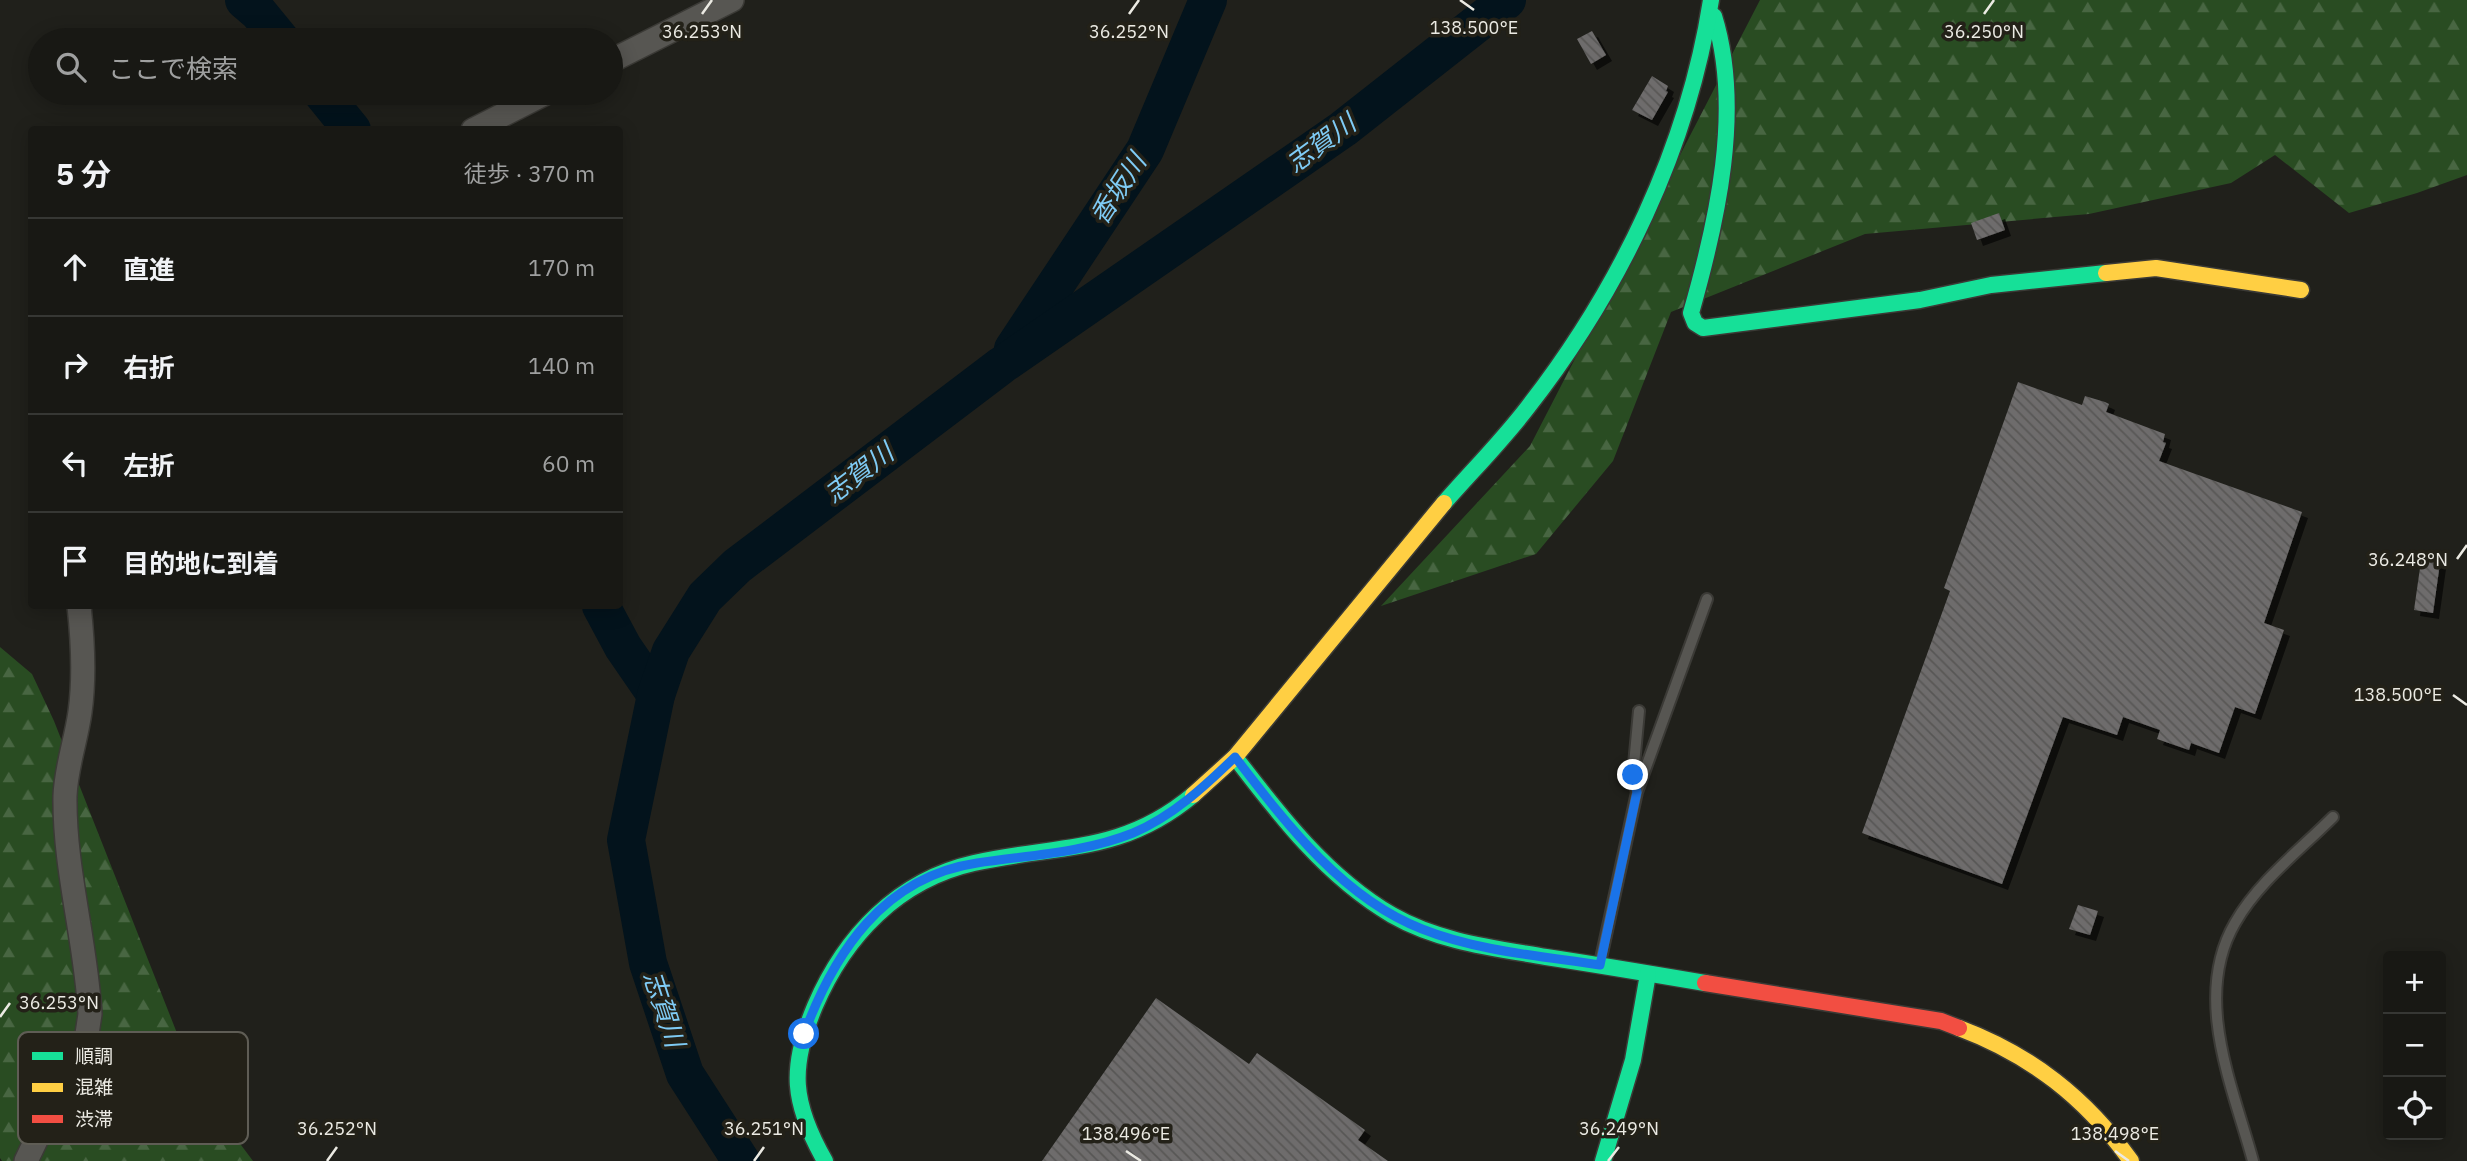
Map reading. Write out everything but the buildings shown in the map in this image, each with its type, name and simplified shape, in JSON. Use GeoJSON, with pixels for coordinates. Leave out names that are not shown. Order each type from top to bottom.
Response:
{"type":"FeatureCollection","features":[{"type":"Feature","properties":{"kind":"street"},"geometry":{"type":"LineString","coordinates":[[623,55],[733,0]]}},
{"type":"Feature","properties":{"kind":"street"},"geometry":{"type":"LineString","coordinates":[[1710,4],[1718,25],[1724,66],[1725,111],[1717,216],[1691,313],[1695,324],[1703,328],[1920,300],[1991,285],[2156,268],[2301,290]]}},
{"type":"Feature","properties":{"kind":"street"},"geometry":{"type":"LineString","coordinates":[[825,1161],[796,1103],[794,1083],[797,1063],[819,995],[847,945],[869,918],[896,896],[947,872],[974,863],[1065,853],[1133,833],[1200,791],[1235,757],[1483,456],[1537,396],[1579,336],[1625,256],[1645,214],[1691,92],[1710,4]]}},
{"type":"Feature","properties":{"kind":"street"},"geometry":{"type":"LineString","coordinates":[[480,126],[522,105]]}},
{"type":"Feature","properties":{"kind":"street"},"geometry":{"type":"LineString","coordinates":[[79,609],[83,671],[79,715],[66,768],[65,799],[70,864],[90,1014],[87,1032]]}},
{"type":"Feature","properties":{"kind":"street"},"geometry":{"type":"LineString","coordinates":[[1235,757],[1271,804],[1315,853],[1347,883],[1401,920],[1474,945],[1910,1014],[1973,1033],[2027,1059],[2074,1093],[2132,1161]]}},
{"type":"Feature","properties":{"kind":"street"},"geometry":{"type":"LineString","coordinates":[[1603,1161],[1633,1060],[1648,974]]}},
{"type":"Feature","properties":{"kind":"street"},"geometry":{"type":"LineString","coordinates":[[26,1161],[34,1144]]}},
{"type":"Feature","properties":{"kind":"lane"},"geometry":{"type":"LineString","coordinates":[[1600,965],[1637,792],[1707,599]]}},
{"type":"Feature","properties":{"kind":"lane"},"geometry":{"type":"LineString","coordinates":[[1637,792],[1633,775],[1639,711]]}},
{"type":"Feature","properties":{"kind":"lane"},"geometry":{"type":"LineString","coordinates":[[2253,1161],[2218,1033],[2216,994],[2221,958],[2235,923],[2266,883],[2333,817]]}},
{"type":"Feature","properties":{"kind":"green space"},"geometry":{"type":"Polygon","coordinates":[[[1760,0],[2467,0],[2467,175],[2349,213],[2275,155],[2231,183],[2089,214],[1865,234],[1671,312],[1613,461],[1536,554],[1381,606],[1530,446],[1760,0]]]}},
{"type":"Feature","properties":{"kind":"green space"},"geometry":{"type":"Polygon","coordinates":[[[0,647],[32,674],[54,721],[177,1032],[18,1032],[18,1144],[240,1144],[253,1161],[2,1161],[0,647]]]}},
{"type":"Feature","properties":{"kind":"waterway"},"geometry":{"type":"LineString","coordinates":[[244,0],[271,28]]}},
{"type":"Feature","properties":{"kind":"waterway","name":"香坂川"},"geometry":{"type":"LineString","coordinates":[[1013,349],[1145,150],[1208,0]]}},
{"type":"Feature","properties":{"kind":"waterway","name":"志賀川"},"geometry":{"type":"LineString","coordinates":[[741,1161],[685,1074],[648,963],[626,840],[656,695],[671,651],[705,597],[737,566],[1002,365],[1343,129],[1507,0]]}},
{"type":"Feature","properties":{"kind":"waterway"},"geometry":{"type":"LineString","coordinates":[[332,105],[349,126]]}},
{"type":"Feature","properties":{"kind":"waterway"},"geometry":{"type":"LineString","coordinates":[[603,609],[623,647],[656,695]]}},
{"type":"Feature","properties":{"kind":"traffic: fast"},"geometry":{"type":"LineString","coordinates":[[1444,503],[1528,407],[1561,362],[1620,265],[1645,215],[1686,109],[1711,0]]}},
{"type":"Feature","properties":{"kind":"traffic: fast"},"geometry":{"type":"LineString","coordinates":[[1714,16],[1722,52],[1726,127],[1717,204],[1691,313],[1695,323],[1703,328],[1920,300],[1991,285],[2106,273]]}},
{"type":"Feature","properties":{"kind":"traffic: fast"},"geometry":{"type":"LineString","coordinates":[[1235,757],[1287,823],[1326,864],[1368,900],[1410,924],[1448,938],[1487,947],[1705,983]]}},
{"type":"Feature","properties":{"kind":"traffic: fast"},"geometry":{"type":"LineString","coordinates":[[825,1161],[800,1103],[798,1067],[801,1048],[827,980],[858,934],[877,915],[898,897],[947,871],[974,863],[1114,838],[1166,814],[1193,795]]}},
{"type":"Feature","properties":{"kind":"traffic: fast"},"geometry":{"type":"LineString","coordinates":[[1603,1161],[1633,1060],[1648,974]]}},
{"type":"Feature","properties":{"kind":"traffic: slow"},"geometry":{"type":"LineString","coordinates":[[2106,273],[2156,268],[2301,290]]}},
{"type":"Feature","properties":{"kind":"traffic: slow"},"geometry":{"type":"LineString","coordinates":[[1193,795],[1235,757],[1444,503]]}},
{"type":"Feature","properties":{"kind":"traffic: slow"},"geometry":{"type":"LineString","coordinates":[[1959,1028],[2010,1051],[2055,1081],[2095,1117],[2131,1161]]}},
{"type":"Feature","properties":{"kind":"traffic: jam"},"geometry":{"type":"LineString","coordinates":[[1705,983],[1941,1021],[1959,1028]]}},
{"type":"Feature","properties":{"kind":"route"},"geometry":{"type":"LineString","coordinates":[[804,1034],[819,995],[847,945],[869,918],[896,896],[919,883],[974,863],[1065,853],[1133,833],[1200,791],[1235,757],[1271,804],[1315,853],[1347,883],[1401,920],[1474,945],[1600,965],[1637,792],[1633,775]]}}]}
